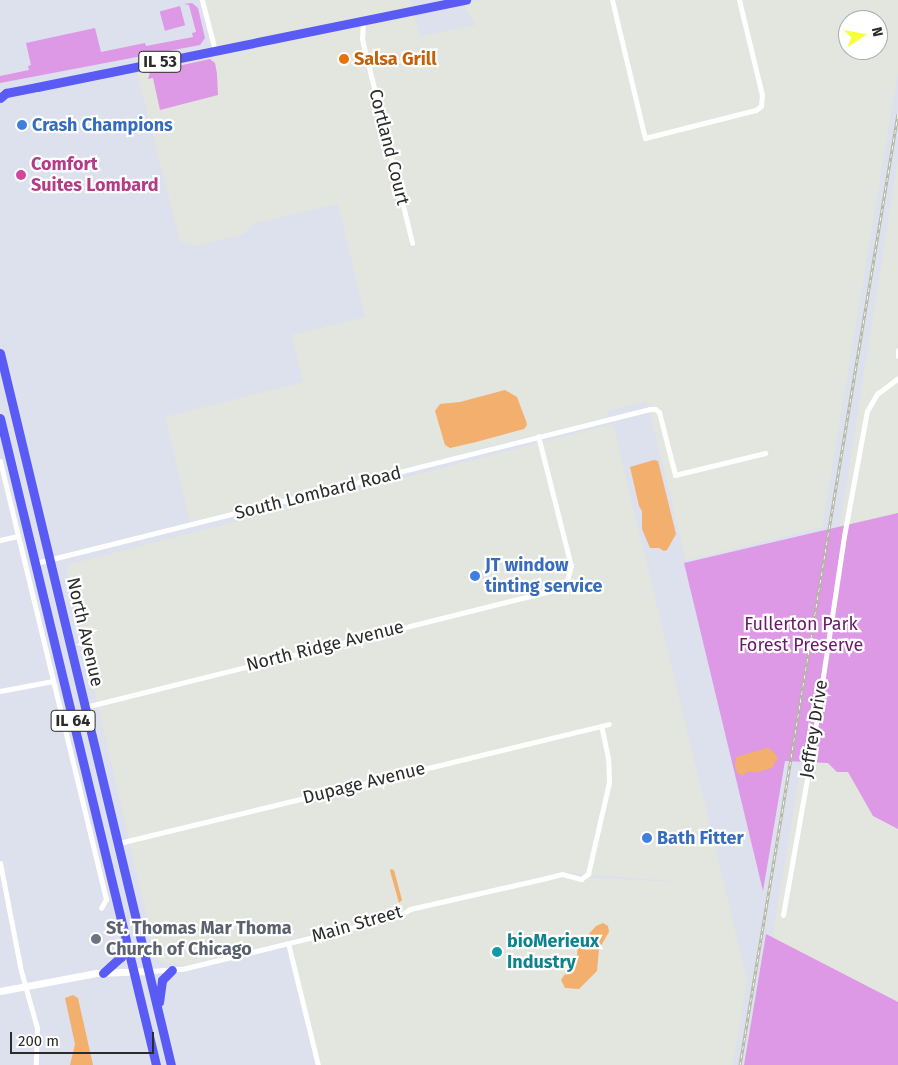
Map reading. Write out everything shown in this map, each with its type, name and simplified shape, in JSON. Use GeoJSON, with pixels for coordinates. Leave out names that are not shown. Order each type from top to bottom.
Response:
{"type":"FeatureCollection","features":[{"type":"Feature","properties":{"kind":"main road","name":"IL 53"},"geometry":{"type":"LineString","coordinates":[[2,93],[466,0]]}},
{"type":"Feature","properties":{"kind":"main road","name":"North Avenue"},"geometry":{"type":"LineString","coordinates":[[0,353],[150,971],[171,1065]]}},
{"type":"Feature","properties":{"kind":"main road","name":"North Avenue"},"geometry":{"type":"LineString","coordinates":[[0,418],[132,972],[156,1065]]}},
{"type":"Feature","properties":{"kind":"main road"},"geometry":{"type":"LineString","coordinates":[[103,973],[121,957],[125,942]]}},
{"type":"Feature","properties":{"kind":"main road"},"geometry":{"type":"LineString","coordinates":[[158,1007],[162,980],[172,970]]}},
{"type":"Feature","properties":{"kind":"street"},"geometry":{"type":"LineString","coordinates":[[202,0],[215,51]]}},
{"type":"Feature","properties":{"kind":"street"},"geometry":{"type":"LineString","coordinates":[[612,0],[645,138],[756,110],[761,106],[762,95],[739,0]]}},
{"type":"Feature","properties":{"kind":"street","name":"Cortland Court"},"geometry":{"type":"LineString","coordinates":[[363,21],[362,39],[412,243]]}},
{"type":"Feature","properties":{"kind":"street","name":"Jeffrey Drive"},"geometry":{"type":"LineString","coordinates":[[783,915],[846,527],[868,411],[877,394],[898,378]]}},
{"type":"Feature","properties":{"kind":"street","name":"South Lombard Road"},"geometry":{"type":"LineString","coordinates":[[36,563],[538,436],[650,410],[658,411],[675,475],[764,453]]}},
{"type":"Feature","properties":{"kind":"street","name":"North Ridge Avenue"},"geometry":{"type":"LineString","coordinates":[[86,707],[565,587],[570,566],[538,436]]}},
{"type":"Feature","properties":{"kind":"street"},"geometry":{"type":"LineString","coordinates":[[0,461],[106,899],[101,908]]}},
{"type":"Feature","properties":{"kind":"street"},"geometry":{"type":"LineString","coordinates":[[0,540],[18,536]]}},
{"type":"Feature","properties":{"kind":"street"},"geometry":{"type":"LineString","coordinates":[[0,691],[54,681]]}},
{"type":"Feature","properties":{"kind":"street","name":"Dupage Avenue"},"geometry":{"type":"LineString","coordinates":[[119,843],[609,724]]}},
{"type":"Feature","properties":{"kind":"street","name":"Main Street"},"geometry":{"type":"LineString","coordinates":[[0,991],[103,973],[172,970],[399,916],[410,909],[562,874],[581,879],[588,874],[609,782],[608,758],[601,726]]}},
{"type":"Feature","properties":{"kind":"street"},"geometry":{"type":"LineString","coordinates":[[0,862],[2,886],[25,986],[37,1028],[36,1065]]}},
{"type":"Feature","properties":{"kind":"street"},"geometry":{"type":"LineString","coordinates":[[288,943],[318,1065]]}},
{"type":"Feature","properties":{"kind":"shaded area"},"geometry":{"type":"Polygon","coordinates":[[[204,0],[411,0],[413,8],[214,48],[204,0]]]}},
{"type":"Feature","properties":{"kind":"shaded area"},"geometry":{"type":"Polygon","coordinates":[[[481,0],[898,0],[898,71],[822,527],[686,561],[647,401],[607,411],[608,417],[190,522],[165,417],[303,382],[292,335],[365,317],[338,204],[255,223],[244,234],[195,246],[180,241],[137,73],[414,14],[420,36],[476,25],[463,4],[481,0]]]}},
{"type":"Feature","properties":{"kind":"shaded area"},"geometry":{"type":"Polygon","coordinates":[[[898,159],[898,513],[840,527],[898,159]]]}},
{"type":"Feature","properties":{"kind":"shaded area"},"geometry":{"type":"Polygon","coordinates":[[[505,390],[517,397],[527,425],[524,429],[450,448],[445,445],[435,411],[440,404],[460,402],[505,390]]]}},
{"type":"Feature","properties":{"kind":"shaded area"},"geometry":{"type":"Polygon","coordinates":[[[613,424],[747,979],[733,1065],[320,1065],[290,944],[401,918],[413,910],[562,876],[696,883],[560,872],[185,966],[160,961],[156,956],[66,567],[71,564],[613,424]]]}},
{"type":"Feature","properties":{"kind":"shaded area"},"geometry":{"type":"Polygon","coordinates":[[[654,460],[658,461],[676,534],[667,550],[664,551],[659,548],[650,548],[642,529],[642,511],[639,506],[630,467],[654,460]]]}},
{"type":"Feature","properties":{"kind":"shaded area"},"geometry":{"type":"Polygon","coordinates":[[[767,748],[778,757],[772,768],[758,772],[747,772],[742,776],[737,772],[735,767],[736,757],[767,748]]]}},
{"type":"Feature","properties":{"kind":"shaded area"},"geometry":{"type":"Polygon","coordinates":[[[802,762],[828,763],[832,769],[848,772],[873,816],[898,829],[898,1002],[772,938],[802,762]]]}},
{"type":"Feature","properties":{"kind":"shaded area"},"geometry":{"type":"Polygon","coordinates":[[[391,869],[394,870],[402,900],[399,903],[390,871],[391,869]]]}},
{"type":"Feature","properties":{"kind":"shaded area"},"geometry":{"type":"Polygon","coordinates":[[[603,923],[608,926],[609,932],[599,949],[597,971],[579,989],[565,988],[561,980],[577,955],[578,946],[596,926],[603,923]]]}},
{"type":"Feature","properties":{"kind":"shaded area"},"geometry":{"type":"Polygon","coordinates":[[[73,995],[78,998],[93,1065],[70,1065],[75,1044],[65,998],[73,995]]]}},
{"type":"Feature","properties":{"kind":"green space"},"geometry":{"type":"Polygon","coordinates":[[[192,3],[198,8],[205,38],[200,45],[0,83],[0,76],[29,70],[28,66],[31,65],[26,43],[95,28],[101,52],[145,43],[146,46],[193,37],[192,33],[196,32],[189,5],[184,4],[192,3]]]}},
{"type":"Feature","properties":{"kind":"green space"},"geometry":{"type":"Polygon","coordinates":[[[180,6],[185,25],[165,31],[160,11],[180,6]]]}},
{"type":"Feature","properties":{"kind":"green space"},"geometry":{"type":"Polygon","coordinates":[[[210,59],[215,63],[218,95],[160,110],[153,78],[148,79],[150,72],[210,59]]]}},
{"type":"Feature","properties":{"kind":"green space","name":"Fullerton Park Forest Preserve"},"geometry":{"type":"Polygon","coordinates":[[[898,513],[898,829],[873,816],[848,772],[837,772],[828,763],[785,761],[763,891],[684,563],[898,513]]]}},
{"type":"Feature","properties":{"kind":"green space"},"geometry":{"type":"Polygon","coordinates":[[[766,934],[898,1002],[898,1065],[744,1065],[766,934]]]}},
{"type":"Feature","properties":{"kind":"railway"},"geometry":{"type":"LineString","coordinates":[[740,1065],[898,114]]}},
{"type":"Feature","properties":{"kind":"place","name":"Salsa Grill"},"geometry":{"type":"Point","coordinates":[344,59]}},
{"type":"Feature","properties":{"kind":"place","name":"Crash Champions"},"geometry":{"type":"Point","coordinates":[22,125]}},
{"type":"Feature","properties":{"kind":"place","name":"Comfort Suites Lombard"},"geometry":{"type":"Point","coordinates":[21,175]}},
{"type":"Feature","properties":{"kind":"place","name":"JT window tinting service"},"geometry":{"type":"Point","coordinates":[475,576]}},
{"type":"Feature","properties":{"kind":"place","name":"Bath Fitter"},"geometry":{"type":"Point","coordinates":[647,838]}},
{"type":"Feature","properties":{"kind":"place","name":"St. Thomas Mar Thoma Church of Chicago"},"geometry":{"type":"Point","coordinates":[96,939]}},
{"type":"Feature","properties":{"kind":"place","name":"bioMerieux Industry"},"geometry":{"type":"Point","coordinates":[497,952]}}]}
